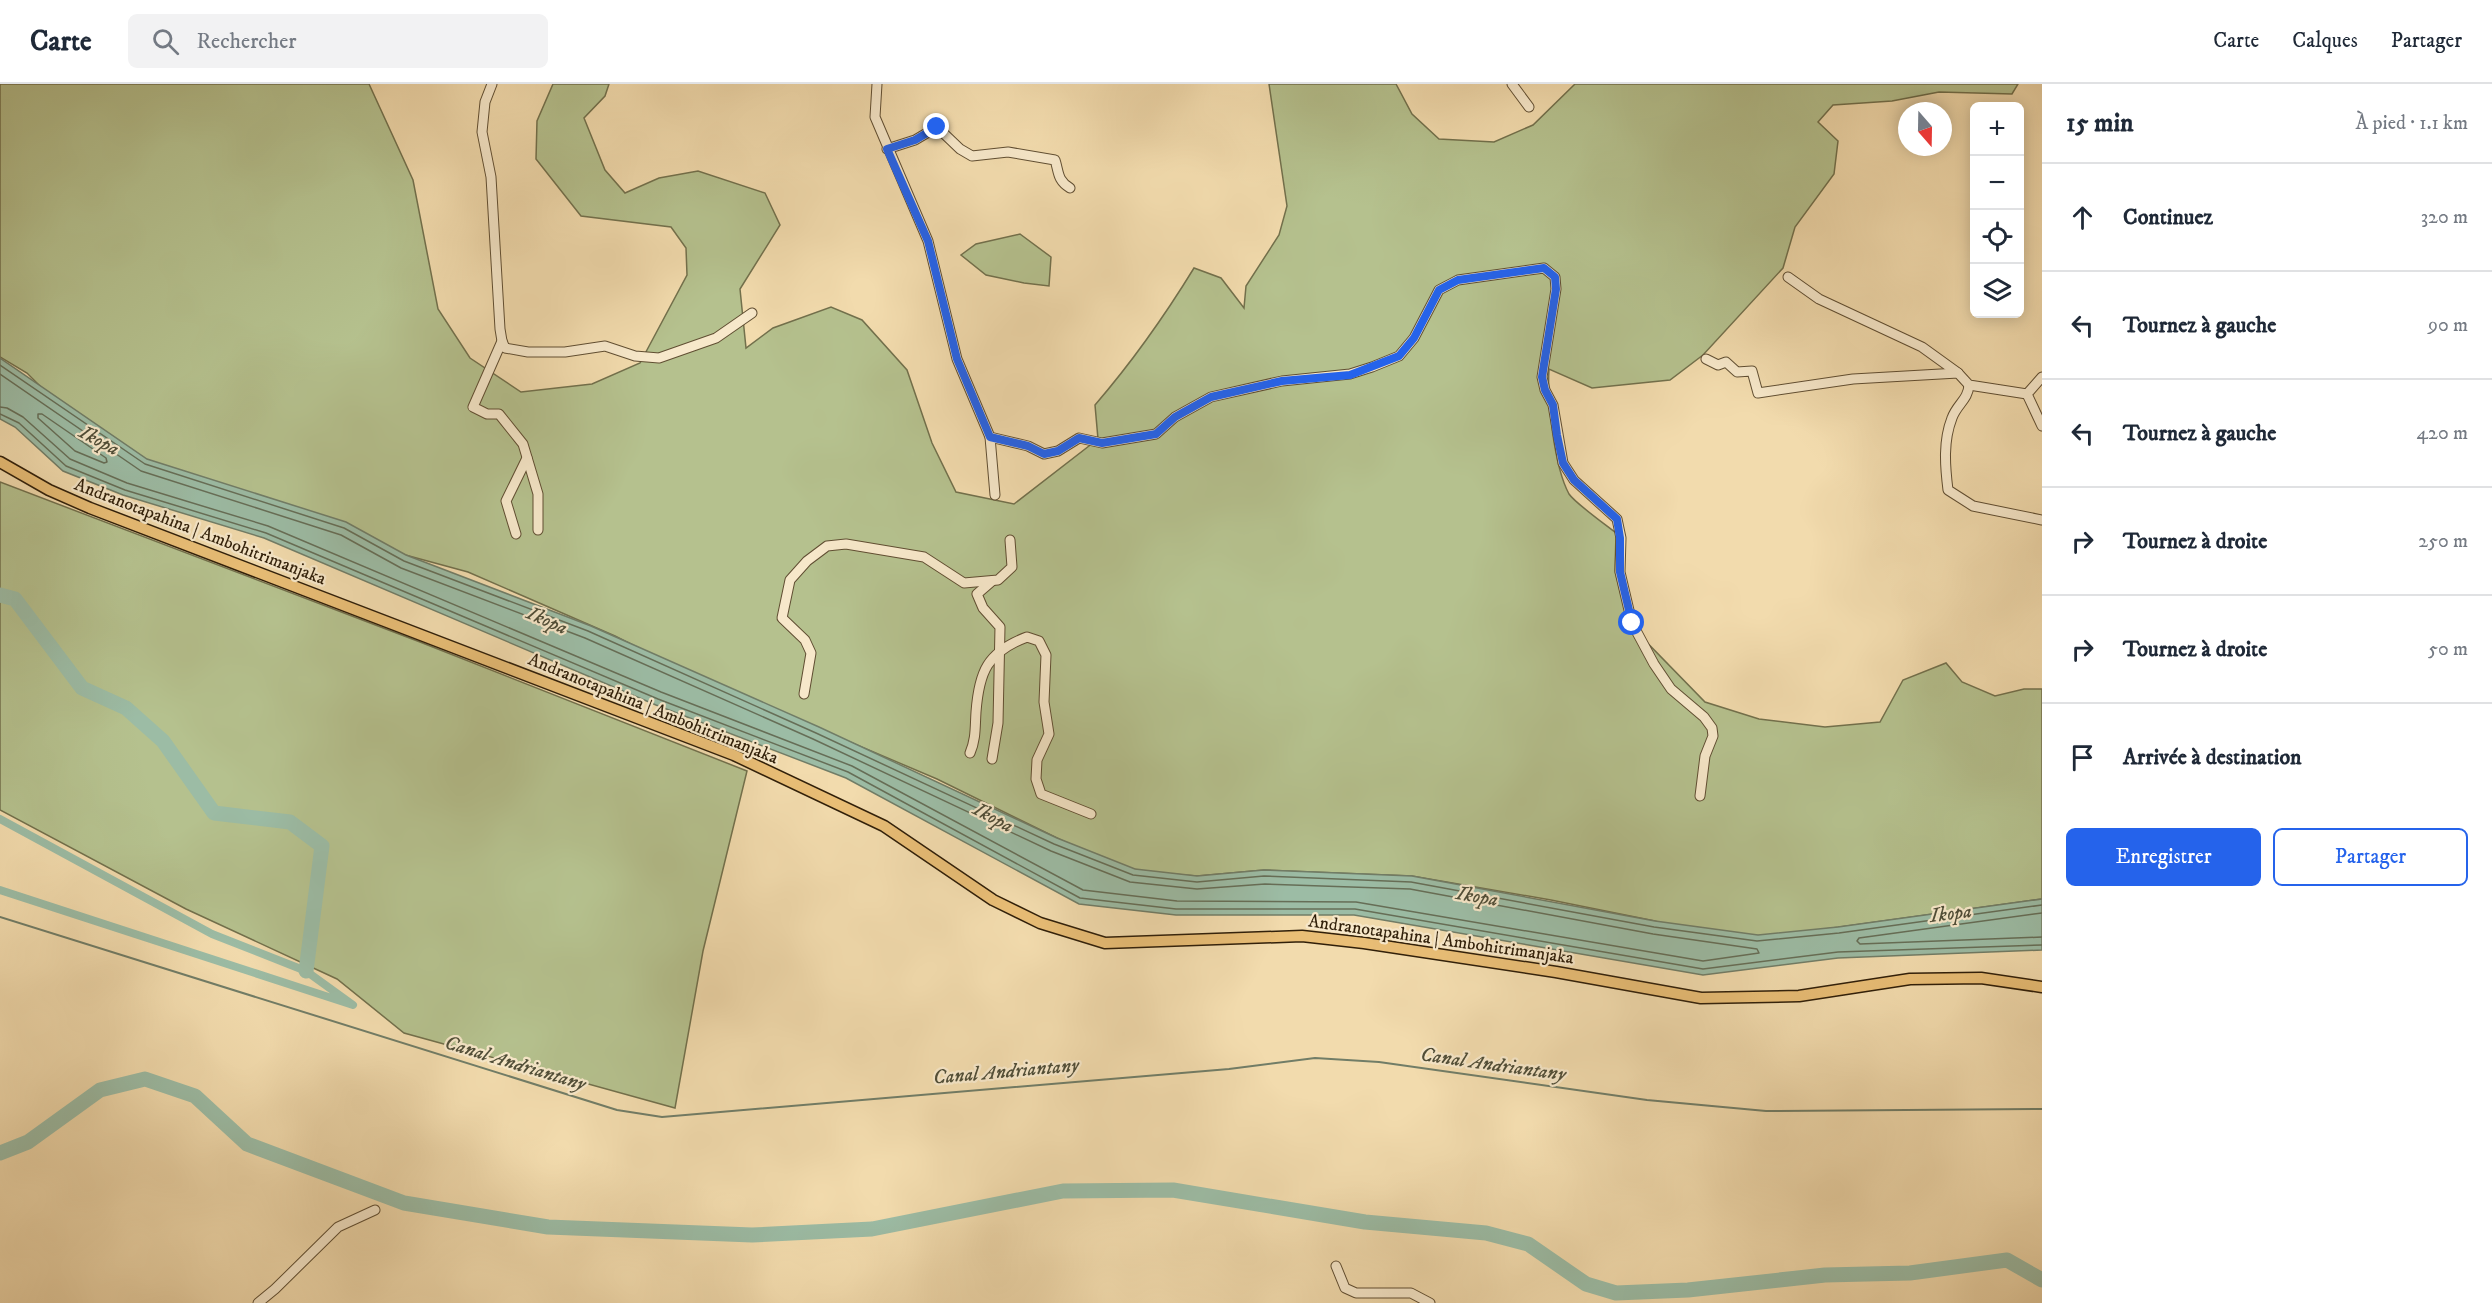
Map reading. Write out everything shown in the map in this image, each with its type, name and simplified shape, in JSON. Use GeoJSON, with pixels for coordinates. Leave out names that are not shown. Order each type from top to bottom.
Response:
{"type":"FeatureCollection","features":[{"type":"Feature","properties":{"kind":"main road","name":"Andranotapahina | Ambohitrimanjaka"},"geometry":{"type":"LineString","coordinates":[[0,462],[49,490],[90,508],[734,755],[884,826],[993,900],[1040,923],[1105,943],[1302,936],[1364,942],[1556,972],[1701,998],[1799,996],[1910,979],[1982,978],[2042,987]]}},
{"type":"Feature","properties":{"kind":"street"},"geometry":{"type":"LineString","coordinates":[[492,84],[485,102],[482,132],[491,177],[495,266],[502,341],[505,348],[528,352],[565,352],[605,346],[635,356],[659,358],[716,338],[752,313]]}},
{"type":"Feature","properties":{"kind":"street"},"geometry":{"type":"LineString","coordinates":[[877,84],[875,117],[928,241],[957,359],[990,437],[995,495]]}},
{"type":"Feature","properties":{"kind":"street"},"geometry":{"type":"LineString","coordinates":[[1512,84],[1529,107]]}},
{"type":"Feature","properties":{"kind":"street"},"geometry":{"type":"LineString","coordinates":[[887,149],[915,140],[937,127],[960,149],[972,156],[1008,152],[1055,160],[1056,171],[1064,185],[1070,188]]}},
{"type":"Feature","properties":{"kind":"street"},"geometry":{"type":"LineString","coordinates":[[990,437],[1028,446],[1044,454],[1058,451],[1079,438],[1102,443],[1156,434],[1175,417],[1211,397],[1282,381],[1350,375],[1399,356],[1414,338],[1439,290],[1458,280],[1544,268],[1555,277],[1556,289],[1542,377],[1545,390],[1553,405],[1563,463],[1574,480],[1617,519],[1620,538],[1620,572],[1624,595],[1632,623],[1654,664],[1671,689],[1704,717],[1713,728],[1713,736],[1705,756],[1700,796]]}},
{"type":"Feature","properties":{"kind":"street"},"geometry":{"type":"LineString","coordinates":[[1788,277],[1819,299],[1922,347],[1958,373],[1970,385],[2027,394]]}},
{"type":"Feature","properties":{"kind":"street"},"geometry":{"type":"LineString","coordinates":[[502,341],[473,407],[487,414],[499,414],[523,444],[538,494],[538,530]]}},
{"type":"Feature","properties":{"kind":"street"},"geometry":{"type":"LineString","coordinates":[[1706,359],[1718,365],[1726,362],[1737,372],[1752,371],[1758,393],[1853,379],[1958,373]]}},
{"type":"Feature","properties":{"kind":"street"},"geometry":{"type":"LineString","coordinates":[[2027,394],[2042,377]]}},
{"type":"Feature","properties":{"kind":"street"},"geometry":{"type":"LineString","coordinates":[[1970,385],[1969,394],[1958,406],[1951,419],[1944,459],[1948,490],[1973,506],[2042,520]]}},
{"type":"Feature","properties":{"kind":"street"},"geometry":{"type":"LineString","coordinates":[[2027,394],[2042,426]]}},
{"type":"Feature","properties":{"kind":"street"},"geometry":{"type":"LineString","coordinates":[[516,534],[506,501],[527,458]]}},
{"type":"Feature","properties":{"kind":"street"},"geometry":{"type":"LineString","coordinates":[[804,694],[811,653],[805,640],[782,618],[790,580],[807,561],[827,546],[846,544],[924,557],[964,584],[998,580],[1012,567],[1010,540]]}},
{"type":"Feature","properties":{"kind":"street"},"geometry":{"type":"LineString","coordinates":[[992,581],[977,594],[983,608],[1000,627],[998,723],[992,759]]}},
{"type":"Feature","properties":{"kind":"street"},"geometry":{"type":"LineString","coordinates":[[970,753],[976,734],[980,678],[1007,644],[1027,637],[1039,641],[1046,655],[1044,702],[1049,734],[1037,760],[1036,779],[1041,794],[1091,814]]}},
{"type":"Feature","properties":{"kind":"street"},"geometry":{"type":"LineString","coordinates":[[258,1303],[338,1227],[375,1210]]}},
{"type":"Feature","properties":{"kind":"street"},"geometry":{"type":"LineString","coordinates":[[1336,1266],[1345,1288],[1356,1293],[1411,1293],[1430,1303]]}},
{"type":"Feature","properties":{"kind":"shaded area"},"geometry":{"type":"Polygon","coordinates":[[[0,84],[369,84],[413,180],[438,309],[470,358],[521,392],[592,384],[640,363],[687,275],[686,248],[671,227],[581,216],[536,159],[537,121],[553,84],[609,84],[605,96],[584,118],[605,170],[625,193],[659,178],[698,171],[765,193],[780,225],[740,289],[746,348],[773,328],[831,307],[862,320],[907,370],[932,443],[956,492],[1014,504],[1098,439],[1095,405],[1147,339],[1194,268],[1221,278],[1244,308],[1246,286],[1279,235],[1287,206],[1269,84],[1396,84],[1412,114],[1439,139],[1494,142],[1533,125],[1575,84],[2018,84],[2012,94],[1939,92],[1892,101],[1833,105],[1818,122],[1838,141],[1834,174],[1795,227],[1783,268],[1703,355],[1670,380],[1592,388],[1549,369],[1549,382],[1550,415],[1559,467],[1572,498],[1616,533],[1615,571],[1628,623],[1705,702],[1759,719],[1825,727],[1880,722],[1903,680],[1946,663],[1962,682],[1995,696],[2024,689],[2042,689],[2042,899],[1774,936],[1696,934],[1655,921],[1412,876],[1264,870],[1197,876],[1148,872],[1110,864],[937,779],[690,674],[615,636],[468,572],[398,553],[160,473],[74,420],[27,373],[0,357],[0,84]]]}},
{"type":"Feature","properties":{"kind":"shaded area"},"geometry":{"type":"Polygon","coordinates":[[[1020,234],[1051,257],[1049,286],[986,275],[961,255],[976,244],[1020,234]]]}},
{"type":"Feature","properties":{"kind":"shaded area"},"geometry":{"type":"Polygon","coordinates":[[[0,482],[420,642],[747,771],[703,951],[675,1108],[404,1033],[337,979],[186,909],[0,810],[0,482]]]}},
{"type":"Feature","properties":{"kind":"water"},"geometry":{"type":"Polygon","coordinates":[[[0,358],[147,459],[346,522],[406,555],[591,626],[819,727],[1057,838],[1135,869],[1197,876],[1264,870],[1412,876],[1655,921],[1758,935],[1838,927],[2042,899],[2042,950],[1838,958],[1703,975],[1354,915],[1176,915],[1079,904],[846,778],[656,705],[264,538],[123,495],[63,471],[15,427],[0,419],[0,358]]]}},
{"type":"Feature","properties":{"kind":"waterway","name":"Ikopa"},"geometry":{"type":"LineString","coordinates":[[0,595],[15,599],[82,688],[126,708],[163,741],[214,813],[290,822],[322,846],[306,971]]}},
{"type":"Feature","properties":{"kind":"waterway"},"geometry":{"type":"LineString","coordinates":[[0,819],[212,934],[306,971],[353,1005],[0,890]]}},
{"type":"Feature","properties":{"kind":"waterway","name":"Canal Andriantany"},"geometry":{"type":"LineString","coordinates":[[0,917],[617,1110],[662,1117],[1229,1069],[1315,1058],[1379,1062],[1647,1100],[1766,1111],[2042,1109]]}},
{"type":"Feature","properties":{"kind":"waterway"},"geometry":{"type":"LineString","coordinates":[[0,1153],[28,1142],[100,1090],[145,1079],[195,1096],[247,1144],[404,1203],[548,1227],[752,1235],[872,1229],[1063,1191],[1173,1190],[1365,1222],[1486,1233],[1528,1244],[1586,1284],[1616,1293],[1688,1290],[1825,1275],[1910,1273],[2007,1260],[2042,1280]]}},
{"type":"Feature","properties":{"kind":"route"},"geometry":{"type":"LineString","coordinates":[[937,127],[915,140],[887,149],[928,241],[957,359],[990,437],[1028,446],[1044,454],[1058,451],[1079,438],[1102,443],[1156,434],[1175,417],[1211,397],[1282,381],[1350,375],[1372,367],[1399,356],[1414,338],[1439,290],[1458,280],[1544,268],[1555,277],[1556,289],[1542,377],[1545,390],[1553,405],[1563,463],[1574,480],[1617,519],[1620,538],[1620,572],[1632,623]]}}]}
